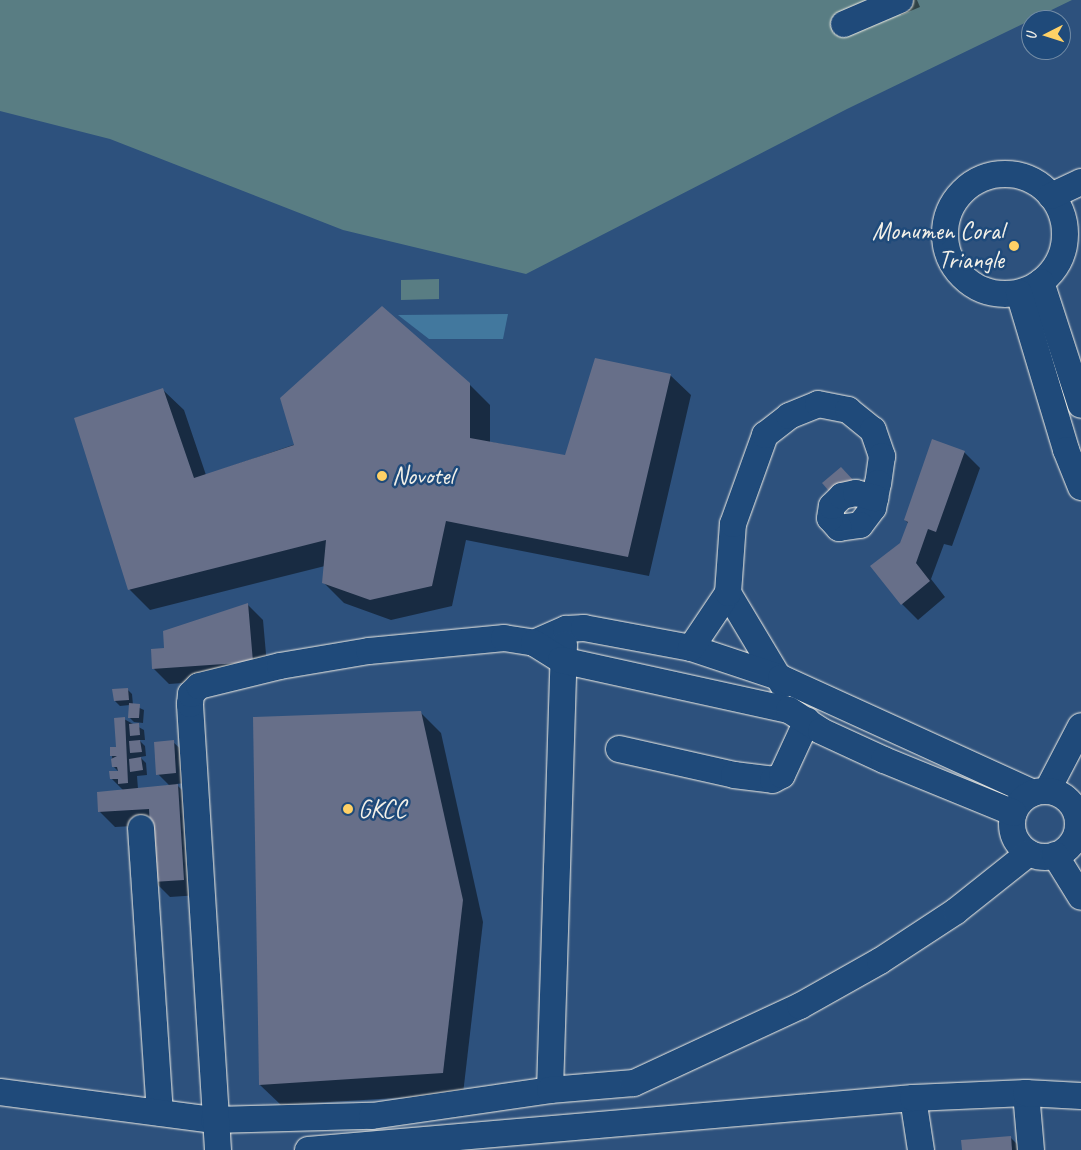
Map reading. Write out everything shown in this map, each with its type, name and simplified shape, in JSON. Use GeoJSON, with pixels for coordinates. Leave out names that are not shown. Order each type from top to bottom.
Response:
{"type":"FeatureCollection","features":[{"type":"Feature","properties":{"kind":"street"},"geometry":{"type":"LineString","coordinates":[[844,24],[900,0]]}},
{"type":"Feature","properties":{"kind":"street"},"geometry":{"type":"LineString","coordinates":[[994,174],[1015,174],[1035,182],[1051,196],[1072,220],[1061,256],[1030,288],[998,294],[977,288],[960,274],[949,256],[944,236],[948,215],[958,196],[974,182],[994,174]]}},
{"type":"Feature","properties":{"kind":"street"},"geometry":{"type":"LineString","coordinates":[[1051,196],[1081,182]]}},
{"type":"Feature","properties":{"kind":"street"},"geometry":{"type":"LineString","coordinates":[[1030,288],[1081,405]]}},
{"type":"Feature","properties":{"kind":"street"},"geometry":{"type":"LineString","coordinates":[[1030,288],[1066,450],[1081,487]]}},
{"type":"Feature","properties":{"kind":"street"},"geometry":{"type":"LineString","coordinates":[[691,648],[728,593],[734,524],[765,435],[789,416],[818,404],[848,410],[874,430],[882,456],[875,498]]}},
{"type":"Feature","properties":{"kind":"street"},"geometry":{"type":"LineString","coordinates":[[619,749],[734,775],[773,780],[782,775],[798,715],[781,678],[728,593]]}},
{"type":"Feature","properties":{"kind":"street"},"geometry":{"type":"LineString","coordinates":[[534,642],[566,629],[584,628],[691,648],[781,678],[1058,794],[1076,813],[1079,826],[1070,844],[1055,856],[1042,857],[1029,853],[1014,836],[1014,813],[1021,801],[1058,794]]}},
{"type":"Feature","properties":{"kind":"street"},"geometry":{"type":"LineString","coordinates":[[550,1090],[562,660],[566,629]]}},
{"type":"Feature","properties":{"kind":"street"},"geometry":{"type":"LineString","coordinates":[[218,1150],[214,1120],[191,694],[199,686],[369,651],[504,638],[534,642],[562,660],[798,715],[884,760],[1014,813]]}},
{"type":"Feature","properties":{"kind":"street"},"geometry":{"type":"LineString","coordinates":[[1058,794],[1081,726]]}},
{"type":"Feature","properties":{"kind":"street"},"geometry":{"type":"LineString","coordinates":[[141,828],[160,1112]]}},
{"type":"Feature","properties":{"kind":"street"},"geometry":{"type":"LineString","coordinates":[[0,1092],[214,1120],[372,1116],[550,1090],[634,1083],[800,1006],[880,961],[949,916],[1029,853]]}},
{"type":"Feature","properties":{"kind":"street"},"geometry":{"type":"LineString","coordinates":[[1055,856],[1081,898]]}},
{"type":"Feature","properties":{"kind":"street"},"geometry":{"type":"LineString","coordinates":[[308,1150],[429,1146],[913,1098],[1026,1093],[1081,1096]]}},
{"type":"Feature","properties":{"kind":"street"},"geometry":{"type":"LineString","coordinates":[[1026,1093],[1031,1150]]}},
{"type":"Feature","properties":{"kind":"street"},"geometry":{"type":"LineString","coordinates":[[913,1098],[921,1150]]}},
{"type":"Feature","properties":{"kind":"green space"},"geometry":{"type":"Polygon","coordinates":[[[0,0],[1072,0],[1051,10],[1021,10],[1021,25],[847,109],[526,274],[343,230],[110,139],[0,111],[0,0]]]}},
{"type":"Feature","properties":{"kind":"green space"},"geometry":{"type":"Polygon","coordinates":[[[439,279],[439,299],[401,300],[401,280],[439,279]]]}},
{"type":"Feature","properties":{"kind":"water"},"geometry":{"type":"Polygon","coordinates":[[[508,314],[503,339],[429,339],[398,315],[508,314]]]}},
{"type":"Feature","properties":{"kind":"building"},"geometry":{"type":"Polygon","coordinates":[[[382,306],[470,383],[470,438],[565,455],[595,358],[671,374],[628,557],[446,521],[432,586],[370,600],[322,583],[326,540],[128,590],[74,418],[163,388],[194,478],[294,445],[280,398],[382,306]]]}},
{"type":"Feature","properties":{"kind":"building"},"geometry":{"type":"Polygon","coordinates":[[[932,439],[965,451],[936,532],[928,529],[916,563],[930,581],[901,605],[870,566],[900,543],[908,522],[904,520],[932,439]]]}},
{"type":"Feature","properties":{"kind":"building"},"geometry":{"type":"Polygon","coordinates":[[[841,467],[854,481],[835,498],[822,483],[841,467]]]}},
{"type":"Feature","properties":{"kind":"building"},"geometry":{"type":"Polygon","coordinates":[[[248,603],[253,662],[152,669],[151,649],[164,648],[163,631],[248,603]]]}},
{"type":"Feature","properties":{"kind":"building"},"geometry":{"type":"Polygon","coordinates":[[[128,688],[129,700],[114,701],[112,689],[128,688]]]}},
{"type":"Feature","properties":{"kind":"building"},"geometry":{"type":"Polygon","coordinates":[[[129,703],[140,704],[139,718],[128,718],[129,703]]]}},
{"type":"Feature","properties":{"kind":"building","name":"GKCC"},"geometry":{"type":"Polygon","coordinates":[[[421,711],[463,900],[443,1073],[259,1085],[253,717],[421,711]]]}},
{"type":"Feature","properties":{"kind":"building"},"geometry":{"type":"Polygon","coordinates":[[[125,717],[128,783],[118,784],[118,779],[110,779],[109,771],[118,771],[117,767],[112,767],[111,759],[117,756],[110,756],[110,747],[116,747],[114,718],[125,717]]]}},
{"type":"Feature","properties":{"kind":"building"},"geometry":{"type":"Polygon","coordinates":[[[139,723],[140,735],[130,736],[129,724],[139,723]]]}},
{"type":"Feature","properties":{"kind":"building"},"geometry":{"type":"Polygon","coordinates":[[[140,740],[142,752],[130,753],[129,741],[140,740]]]}},
{"type":"Feature","properties":{"kind":"building"},"geometry":{"type":"Polygon","coordinates":[[[174,740],[176,773],[156,775],[154,742],[174,740]]]}},
{"type":"Feature","properties":{"kind":"building"},"geometry":{"type":"Polygon","coordinates":[[[141,757],[143,770],[130,772],[129,759],[141,757]]]}},
{"type":"Feature","properties":{"kind":"building"},"geometry":{"type":"Polygon","coordinates":[[[178,784],[184,880],[153,882],[149,809],[98,812],[97,792],[178,784]]]}},
{"type":"Feature","properties":{"kind":"building"},"geometry":{"type":"Polygon","coordinates":[[[1011,1136],[1012,1150],[962,1150],[961,1140],[1011,1136]]]}},
{"type":"Feature","properties":{"kind":"place","name":"Monumen Coral Triangle"},"geometry":{"type":"Point","coordinates":[1014,246]}},
{"type":"Feature","properties":{"kind":"place","name":"Novotel"},"geometry":{"type":"Point","coordinates":[382,476]}},
{"type":"Feature","properties":{"kind":"place","name":"GKCC"},"geometry":{"type":"Point","coordinates":[348,809]}}]}
